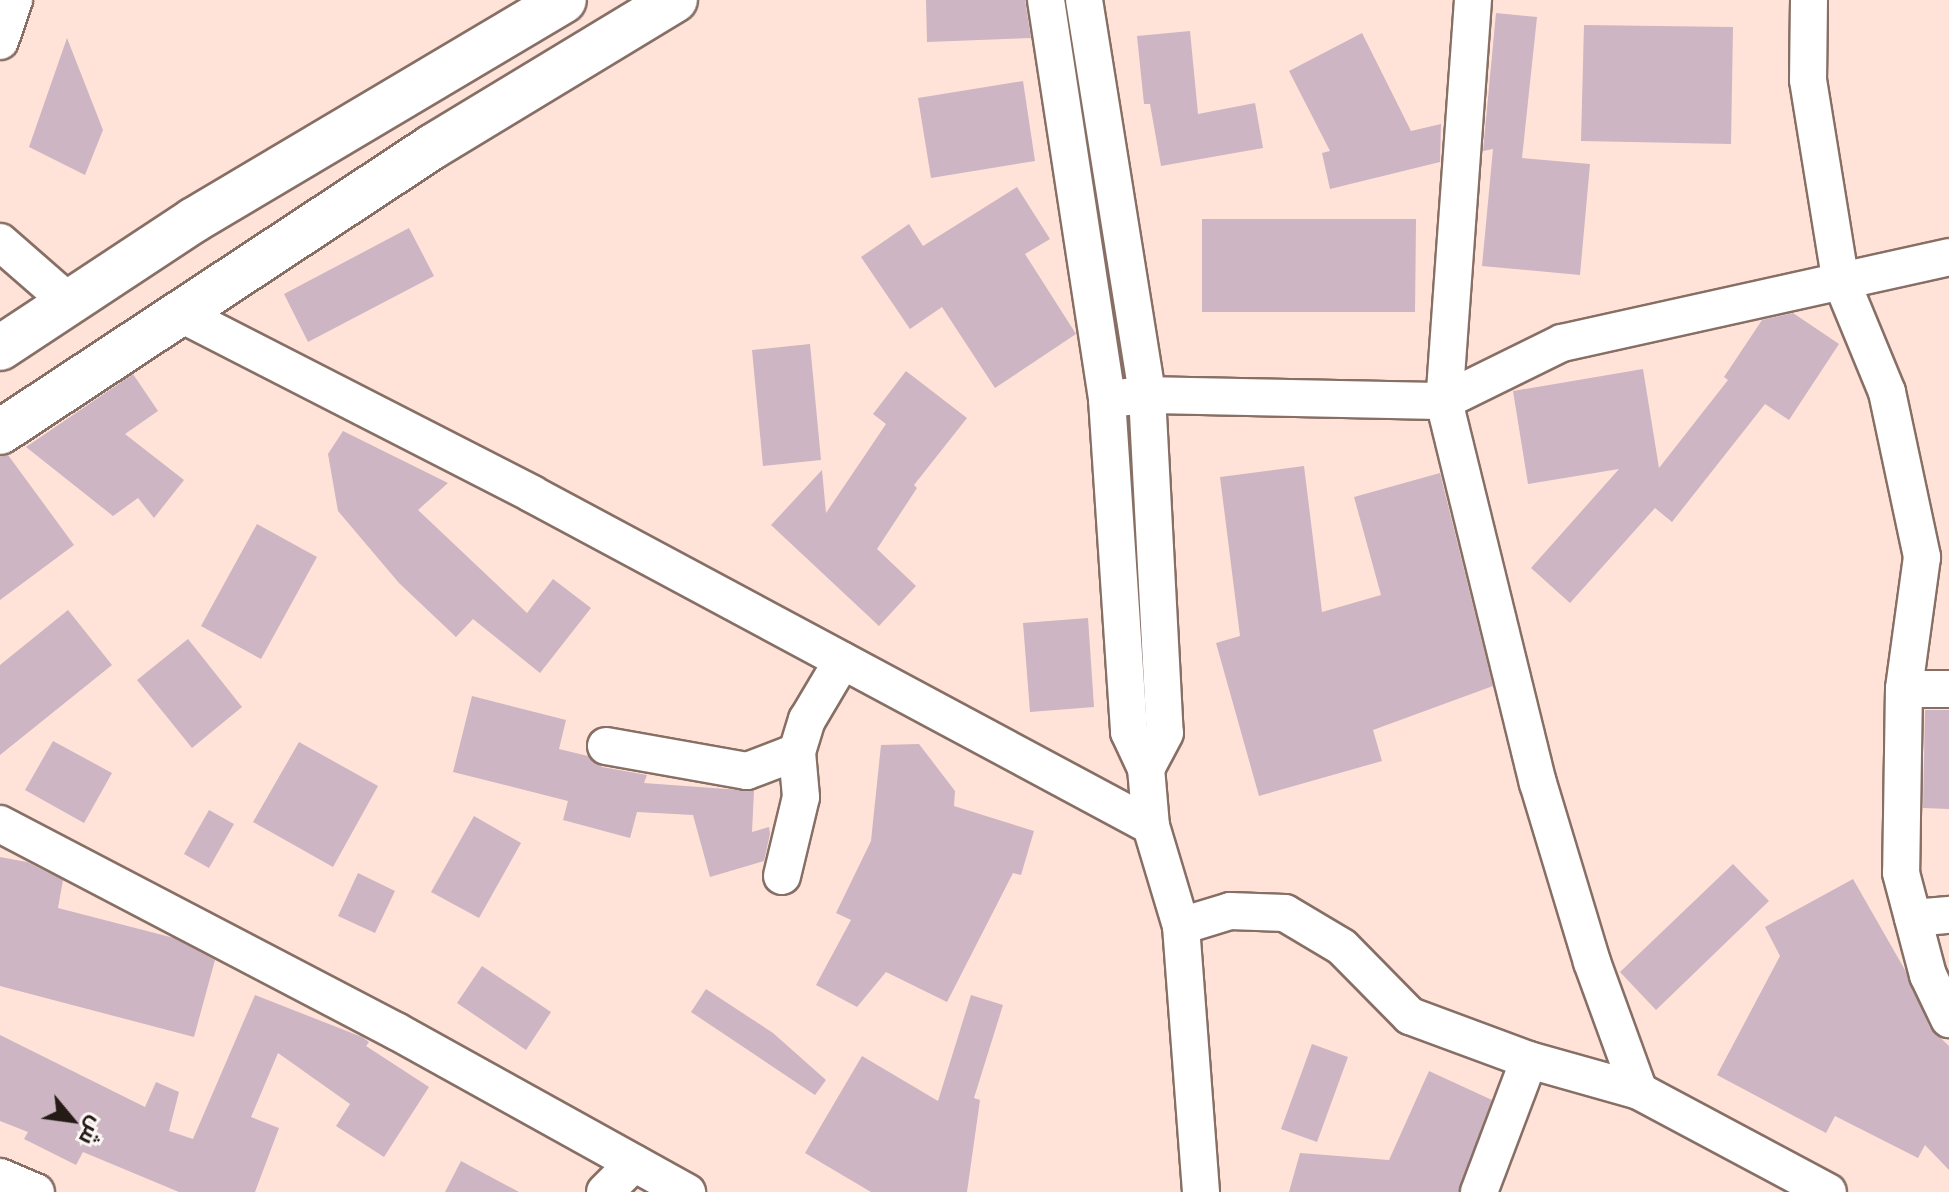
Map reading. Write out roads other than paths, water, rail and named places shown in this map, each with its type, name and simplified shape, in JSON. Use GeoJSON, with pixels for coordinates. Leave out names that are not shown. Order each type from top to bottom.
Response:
{"type":"FeatureCollection","features":[{"type":"Feature","properties":{"kind":"street"},"geometry":{"type":"LineString","coordinates":[[0,41],[14,0]]}},
{"type":"Feature","properties":{"kind":"street"},"geometry":{"type":"LineString","coordinates":[[0,348],[194,220],[564,0]]}},
{"type":"Feature","properties":{"kind":"street"},"geometry":{"type":"LineString","coordinates":[[0,432],[432,147],[675,0]]}},
{"type":"Feature","properties":{"kind":"street"},"geometry":{"type":"LineString","coordinates":[[1046,0],[1107,399],[1129,732],[1146,768],[1151,826],[1181,926],[1201,1192]]}},
{"type":"Feature","properties":{"kind":"street"},"geometry":{"type":"LineString","coordinates":[[1084,0],[1147,395],[1165,733],[1146,768]]}},
{"type":"Feature","properties":{"kind":"street"},"geometry":{"type":"LineString","coordinates":[[1473,0],[1444,401],[1538,783],[1592,962],[1639,1091]]}},
{"type":"Feature","properties":{"kind":"street"},"geometry":{"type":"LineString","coordinates":[[1809,0],[1808,80],[1840,278],[1887,392],[1935,558],[1904,689],[1901,873],[1928,975],[1949,1019]]}},
{"type":"Feature","properties":{"kind":"street"},"geometry":{"type":"LineString","coordinates":[[0,242],[70,303]]}},
{"type":"Feature","properties":{"kind":"street"},"geometry":{"type":"LineString","coordinates":[[1107,399],[1147,395],[1444,401],[1562,343],[1840,278],[1949,257]]}},
{"type":"Feature","properties":{"kind":"street"},"geometry":{"type":"LineString","coordinates":[[181,314],[1151,826]]}},
{"type":"Feature","properties":{"kind":"street"},"geometry":{"type":"LineString","coordinates":[[782,876],[801,797],[797,752],[807,720],[842,661]]}},
{"type":"Feature","properties":{"kind":"street"},"geometry":{"type":"LineString","coordinates":[[1904,689],[1949,689]]}},
{"type":"Feature","properties":{"kind":"street"},"geometry":{"type":"LineString","coordinates":[[606,746],[747,771],[797,752]]}},
{"type":"Feature","properties":{"kind":"street"},"geometry":{"type":"LineString","coordinates":[[6,824],[687,1192]]}},
{"type":"Feature","properties":{"kind":"street"},"geometry":{"type":"LineString","coordinates":[[1181,926],[1230,911],[1285,913],[1342,947],[1410,1016],[1529,1060],[1639,1091],[1828,1192]]}},
{"type":"Feature","properties":{"kind":"street"},"geometry":{"type":"LineString","coordinates":[[1913,918],[1949,915]]}},
{"type":"Feature","properties":{"kind":"street"},"geometry":{"type":"LineString","coordinates":[[1479,1192],[1529,1060]]}},
{"type":"Feature","properties":{"kind":"street"},"geometry":{"type":"LineString","coordinates":[[605,1192],[634,1163]]}},
{"type":"Feature","properties":{"kind":"street"},"geometry":{"type":"LineString","coordinates":[[0,1177],[36,1192]]}}]}
